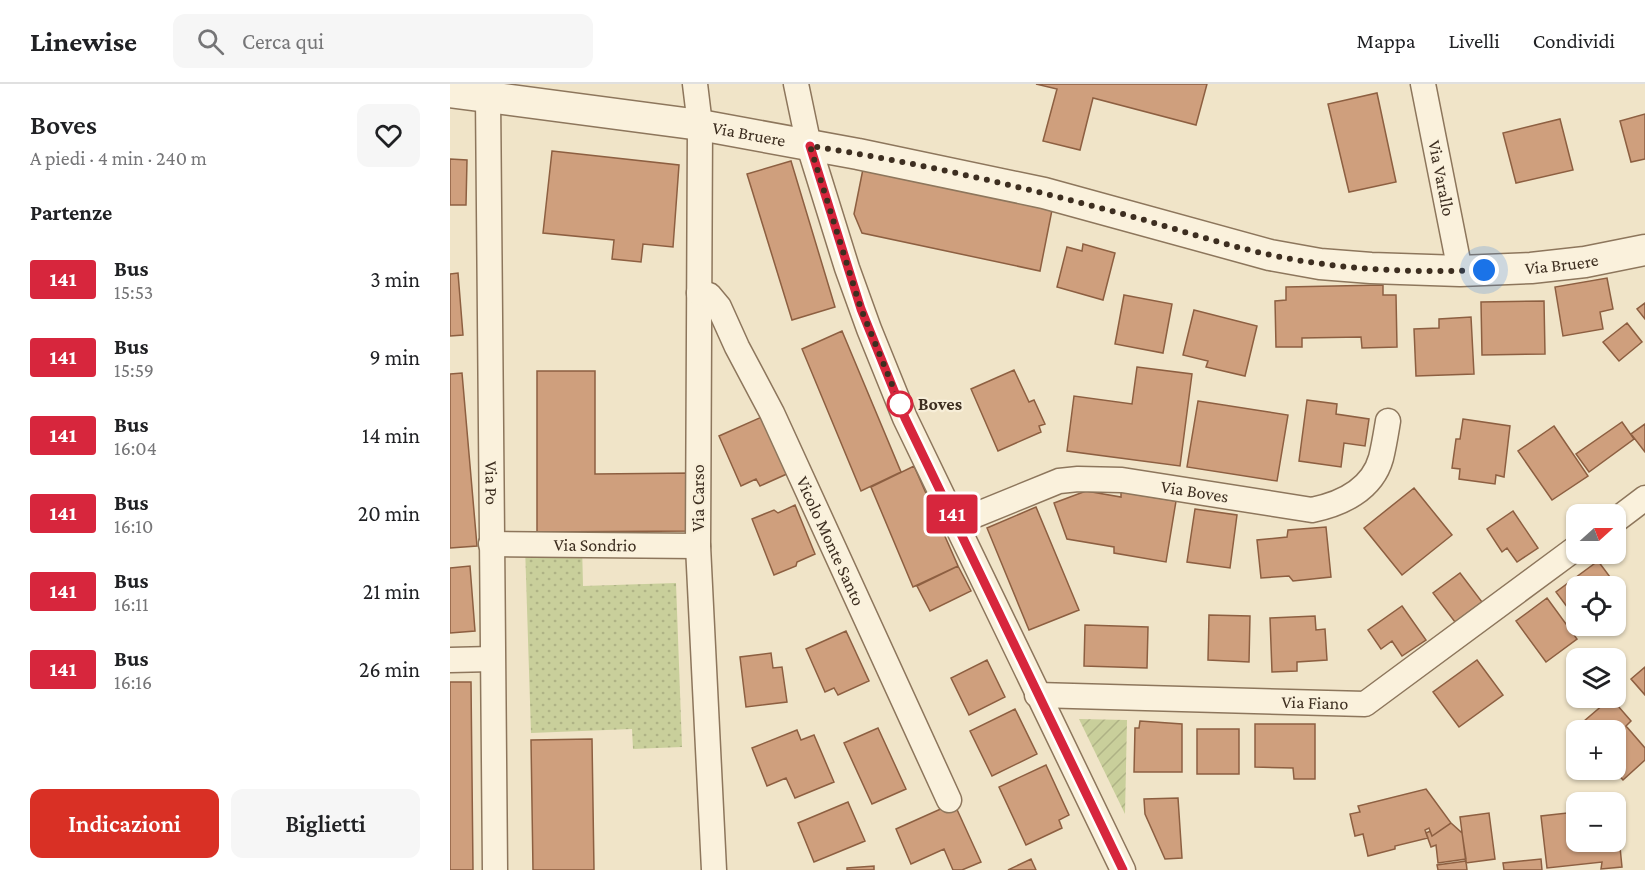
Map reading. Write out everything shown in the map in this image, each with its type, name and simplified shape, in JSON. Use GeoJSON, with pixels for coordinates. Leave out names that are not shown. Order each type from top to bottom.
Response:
{"type":"FeatureCollection","features":[{"type":"Feature","properties":{"kind":"street","name":"Via Carso"},"geometry":{"type":"LineString","coordinates":[[695,84],[700,125],[698,546],[714,870]]}},
{"type":"Feature","properties":{"kind":"street"},"geometry":{"type":"LineString","coordinates":[[796,84],[810,146],[847,268],[905,418],[1123,870]]}},
{"type":"Feature","properties":{"kind":"street","name":"Via Varallo"},"geometry":{"type":"LineString","coordinates":[[1423,84],[1460,271]]}},
{"type":"Feature","properties":{"kind":"street","name":"Via Bruere"},"geometry":{"type":"LineString","coordinates":[[450,92],[700,125],[858,154],[1044,193],[1270,255],[1340,265],[1460,271],[1553,266],[1645,250]]}},
{"type":"Feature","properties":{"kind":"street","name":"Via Po"},"geometry":{"type":"LineString","coordinates":[[488,96],[495,870]]}},
{"type":"Feature","properties":{"kind":"street","name":"Vicolo Monte Santo"},"geometry":{"type":"LineString","coordinates":[[699,293],[709,295],[718,307],[772,413],[949,800]]}},
{"type":"Feature","properties":{"kind":"street","name":"Via Boves"},"geometry":{"type":"LineString","coordinates":[[956,523],[1059,481],[1078,478],[1122,480],[1312,510],[1333,506],[1354,494],[1370,480],[1381,460],[1388,421]]}},
{"type":"Feature","properties":{"kind":"street"},"geometry":{"type":"LineString","coordinates":[[1626,512],[1645,498]]}},
{"type":"Feature","properties":{"kind":"street","name":"Via Sondrio"},"geometry":{"type":"LineString","coordinates":[[491,544],[698,546]]}},
{"type":"Feature","properties":{"kind":"street","name":"Via Fiano"},"geometry":{"type":"LineString","coordinates":[[1037,695],[1365,704],[1566,555]]}},
{"type":"Feature","properties":{"kind":"street"},"geometry":{"type":"LineString","coordinates":[[450,660],[492,659]]}},
{"type":"Feature","properties":{"kind":"green space"},"geometry":{"type":"Polygon","coordinates":[[[582,544],[583,586],[676,583],[682,747],[633,749],[632,729],[531,733],[525,546],[582,544]]]}},
{"type":"Feature","properties":{"kind":"green space"},"geometry":{"type":"Polygon","coordinates":[[[1079,719],[1127,720],[1125,814],[1079,719]]]}},
{"type":"Feature","properties":{"kind":"building"},"geometry":{"type":"Polygon","coordinates":[[[1036,84],[1207,84],[1196,125],[1093,98],[1080,150],[1043,141],[1057,89],[1036,84]]]}},
{"type":"Feature","properties":{"kind":"building"},"geometry":{"type":"Polygon","coordinates":[[[1377,93],[1396,182],[1349,192],[1328,104],[1377,93]]]}},
{"type":"Feature","properties":{"kind":"building"},"geometry":{"type":"Polygon","coordinates":[[[1645,114],[1645,159],[1631,162],[1620,121],[1645,114]]]}},
{"type":"Feature","properties":{"kind":"building"},"geometry":{"type":"Polygon","coordinates":[[[1560,119],[1573,170],[1516,183],[1503,133],[1560,119]]]}},
{"type":"Feature","properties":{"kind":"building"},"geometry":{"type":"Polygon","coordinates":[[[552,151],[679,165],[673,247],[643,244],[641,262],[612,259],[614,240],[543,233],[552,151]]]}},
{"type":"Feature","properties":{"kind":"building"},"geometry":{"type":"Polygon","coordinates":[[[450,159],[467,160],[466,205],[450,205],[450,159]]]}},
{"type":"Feature","properties":{"kind":"building"},"geometry":{"type":"Polygon","coordinates":[[[791,161],[835,307],[792,320],[747,174],[791,161]]]}},
{"type":"Feature","properties":{"kind":"building"},"geometry":{"type":"Polygon","coordinates":[[[863,169],[1052,210],[1040,271],[862,233],[854,214],[863,169]]]}},
{"type":"Feature","properties":{"kind":"building"},"geometry":{"type":"Polygon","coordinates":[[[1083,244],[1115,253],[1103,300],[1057,287],[1067,247],[1082,251],[1083,244]]]}},
{"type":"Feature","properties":{"kind":"building"},"geometry":{"type":"Polygon","coordinates":[[[458,273],[463,335],[450,336],[450,274],[458,273]]]}},
{"type":"Feature","properties":{"kind":"building"},"geometry":{"type":"Polygon","coordinates":[[[1607,278],[1613,309],[1600,312],[1603,329],[1563,336],[1555,287],[1607,278]]]}},
{"type":"Feature","properties":{"kind":"building"},"geometry":{"type":"Polygon","coordinates":[[[1383,285],[1383,295],[1396,295],[1397,347],[1362,348],[1361,337],[1302,338],[1302,347],[1276,347],[1275,301],[1286,300],[1286,287],[1383,285]]]}},
{"type":"Feature","properties":{"kind":"building"},"geometry":{"type":"Polygon","coordinates":[[[1124,295],[1172,304],[1163,353],[1115,344],[1124,295]]]}},
{"type":"Feature","properties":{"kind":"building"},"geometry":{"type":"Polygon","coordinates":[[[1544,301],[1545,354],[1482,355],[1481,302],[1544,301]]]}},
{"type":"Feature","properties":{"kind":"building"},"geometry":{"type":"Polygon","coordinates":[[[1645,303],[1645,319],[1637,309],[1645,303]]]}},
{"type":"Feature","properties":{"kind":"building"},"geometry":{"type":"Polygon","coordinates":[[[1194,310],[1257,326],[1245,376],[1206,367],[1208,361],[1183,355],[1194,310]]]}},
{"type":"Feature","properties":{"kind":"building"},"geometry":{"type":"Polygon","coordinates":[[[1471,317],[1474,374],[1416,376],[1414,329],[1439,328],[1439,319],[1471,317]]]}},
{"type":"Feature","properties":{"kind":"building"},"geometry":{"type":"Polygon","coordinates":[[[1627,323],[1642,342],[1619,361],[1603,342],[1627,323]]]}},
{"type":"Feature","properties":{"kind":"building"},"geometry":{"type":"Polygon","coordinates":[[[842,331],[901,472],[861,491],[802,349],[842,331]]]}},
{"type":"Feature","properties":{"kind":"building"},"geometry":{"type":"Polygon","coordinates":[[[1137,367],[1192,374],[1180,466],[1067,451],[1074,396],[1132,404],[1137,367]]]}},
{"type":"Feature","properties":{"kind":"building"},"geometry":{"type":"Polygon","coordinates":[[[1014,370],[1029,402],[1034,400],[1045,424],[1039,426],[1041,432],[998,451],[971,389],[1014,370]]]}},
{"type":"Feature","properties":{"kind":"building"},"geometry":{"type":"Polygon","coordinates":[[[537,371],[595,371],[595,474],[693,473],[695,531],[537,532],[537,371]]]}},
{"type":"Feature","properties":{"kind":"building"},"geometry":{"type":"Polygon","coordinates":[[[462,373],[477,546],[450,548],[450,374],[462,373]]]}},
{"type":"Feature","properties":{"kind":"building"},"geometry":{"type":"Polygon","coordinates":[[[1307,400],[1337,404],[1336,414],[1369,419],[1365,446],[1344,443],[1341,467],[1299,461],[1307,400]]]}},
{"type":"Feature","properties":{"kind":"building"},"geometry":{"type":"Polygon","coordinates":[[[1198,401],[1288,415],[1277,481],[1187,467],[1198,401]]]}},
{"type":"Feature","properties":{"kind":"building"},"geometry":{"type":"Polygon","coordinates":[[[764,416],[789,473],[760,486],[756,479],[741,486],[719,436],[764,416]]]}},
{"type":"Feature","properties":{"kind":"building"},"geometry":{"type":"Polygon","coordinates":[[[1463,419],[1510,426],[1504,477],[1496,475],[1495,484],[1459,479],[1460,469],[1452,468],[1456,439],[1460,439],[1463,419]]]}},
{"type":"Feature","properties":{"kind":"building"},"geometry":{"type":"Polygon","coordinates":[[[1622,422],[1634,439],[1589,472],[1576,454],[1622,422]]]}},
{"type":"Feature","properties":{"kind":"building"},"geometry":{"type":"Polygon","coordinates":[[[1645,424],[1645,452],[1631,434],[1645,424]]]}},
{"type":"Feature","properties":{"kind":"building"},"geometry":{"type":"Polygon","coordinates":[[[1554,426],[1588,476],[1552,500],[1518,451],[1554,426]]]}},
{"type":"Feature","properties":{"kind":"building"},"geometry":{"type":"Polygon","coordinates":[[[914,466],[958,566],[913,587],[871,487],[914,466]]]}},
{"type":"Feature","properties":{"kind":"building"},"geometry":{"type":"Polygon","coordinates":[[[1414,488],[1452,535],[1402,575],[1364,528],[1414,488]]]}},
{"type":"Feature","properties":{"kind":"building"},"geometry":{"type":"Polygon","coordinates":[[[1086,491],[1121,497],[1121,492],[1176,501],[1166,562],[1114,553],[1114,547],[1067,539],[1054,503],[1086,491]]]}},
{"type":"Feature","properties":{"kind":"building"},"geometry":{"type":"Polygon","coordinates":[[[795,505],[815,554],[797,562],[796,566],[774,575],[752,519],[774,510],[778,513],[795,505]]]}},
{"type":"Feature","properties":{"kind":"building"},"geometry":{"type":"Polygon","coordinates":[[[1036,507],[1079,610],[1029,630],[987,528],[1036,507]]]}},
{"type":"Feature","properties":{"kind":"building"},"geometry":{"type":"Polygon","coordinates":[[[1195,509],[1237,515],[1230,568],[1187,562],[1195,509]]]}},
{"type":"Feature","properties":{"kind":"building"},"geometry":{"type":"Polygon","coordinates":[[[1513,511],[1538,548],[1517,562],[1507,548],[1502,552],[1487,529],[1513,511]]]}},
{"type":"Feature","properties":{"kind":"building"},"geometry":{"type":"Polygon","coordinates":[[[1326,527],[1331,577],[1293,581],[1289,576],[1261,578],[1257,540],[1287,537],[1288,530],[1326,527]]]}},
{"type":"Feature","properties":{"kind":"building"},"geometry":{"type":"Polygon","coordinates":[[[1594,564],[1600,564],[1609,576],[1578,576],[1594,564]]]}},
{"type":"Feature","properties":{"kind":"building"},"geometry":{"type":"Polygon","coordinates":[[[470,566],[475,631],[450,633],[450,568],[470,566]]]}},
{"type":"Feature","properties":{"kind":"building"},"geometry":{"type":"Polygon","coordinates":[[[958,566],[971,591],[930,611],[917,586],[958,566]]]}},
{"type":"Feature","properties":{"kind":"building"},"geometry":{"type":"Polygon","coordinates":[[[1460,573],[1482,602],[1455,622],[1433,593],[1460,573]]]}},
{"type":"Feature","properties":{"kind":"building"},"geometry":{"type":"Polygon","coordinates":[[[1566,585],[1566,606],[1556,592],[1566,585]]]}},
{"type":"Feature","properties":{"kind":"building"},"geometry":{"type":"Polygon","coordinates":[[[1547,598],[1566,624],[1566,636],[1575,636],[1577,639],[1546,662],[1516,621],[1547,598]]]}},
{"type":"Feature","properties":{"kind":"building"},"geometry":{"type":"Polygon","coordinates":[[[1402,606],[1426,640],[1402,656],[1392,641],[1381,649],[1368,630],[1402,606]]]}},
{"type":"Feature","properties":{"kind":"building"},"geometry":{"type":"Polygon","coordinates":[[[1209,615],[1250,616],[1249,662],[1208,660],[1209,615]]]}},
{"type":"Feature","properties":{"kind":"building"},"geometry":{"type":"Polygon","coordinates":[[[1315,616],[1316,630],[1325,629],[1327,660],[1297,662],[1297,671],[1272,672],[1270,618],[1315,616]]]}},
{"type":"Feature","properties":{"kind":"building"},"geometry":{"type":"Polygon","coordinates":[[[1085,625],[1148,627],[1147,668],[1084,666],[1085,625]]]}},
{"type":"Feature","properties":{"kind":"building"},"geometry":{"type":"Polygon","coordinates":[[[846,631],[869,681],[838,695],[834,688],[825,692],[806,649],[846,631]]]}},
{"type":"Feature","properties":{"kind":"building"},"geometry":{"type":"Polygon","coordinates":[[[771,653],[773,668],[782,667],[787,702],[746,707],[740,657],[771,653]]]}},
{"type":"Feature","properties":{"kind":"building"},"geometry":{"type":"Polygon","coordinates":[[[987,660],[1005,697],[969,715],[951,678],[987,660]]]}},
{"type":"Feature","properties":{"kind":"building"},"geometry":{"type":"Polygon","coordinates":[[[1477,660],[1503,695],[1459,727],[1433,692],[1477,660]]]}},
{"type":"Feature","properties":{"kind":"building"},"geometry":{"type":"Polygon","coordinates":[[[1645,667],[1645,695],[1631,679],[1645,667]]]}},
{"type":"Feature","properties":{"kind":"building"},"geometry":{"type":"Polygon","coordinates":[[[450,682],[471,682],[473,870],[450,870],[450,682]]]}},
{"type":"Feature","properties":{"kind":"building"},"geometry":{"type":"Polygon","coordinates":[[[1599,708],[1620,708],[1631,721],[1626,726],[1626,720],[1585,720],[1599,708]]]}},
{"type":"Feature","properties":{"kind":"building"},"geometry":{"type":"Polygon","coordinates":[[[1015,709],[1037,754],[992,776],[970,731],[1015,709]]]}},
{"type":"Feature","properties":{"kind":"building"},"geometry":{"type":"Polygon","coordinates":[[[1140,721],[1182,724],[1182,772],[1134,772],[1135,728],[1139,728],[1140,721]]]}},
{"type":"Feature","properties":{"kind":"building"},"geometry":{"type":"Polygon","coordinates":[[[1255,724],[1315,724],[1315,779],[1294,779],[1293,768],[1255,767],[1255,724]]]}},
{"type":"Feature","properties":{"kind":"building"},"geometry":{"type":"Polygon","coordinates":[[[1626,726],[1645,748],[1645,760],[1626,777],[1626,726]]]}},
{"type":"Feature","properties":{"kind":"building"},"geometry":{"type":"Polygon","coordinates":[[[878,728],[906,789],[872,804],[844,743],[878,728]]]}},
{"type":"Feature","properties":{"kind":"building"},"geometry":{"type":"Polygon","coordinates":[[[1197,729],[1239,729],[1239,774],[1197,774],[1197,729]]]}},
{"type":"Feature","properties":{"kind":"building"},"geometry":{"type":"Polygon","coordinates":[[[797,730],[801,740],[814,735],[834,782],[795,798],[786,778],[767,786],[752,748],[797,730]]]}},
{"type":"Feature","properties":{"kind":"building"},"geometry":{"type":"Polygon","coordinates":[[[592,739],[594,870],[533,870],[531,740],[592,739]]]}},
{"type":"Feature","properties":{"kind":"building"},"geometry":{"type":"Polygon","coordinates":[[[1046,765],[1069,815],[1059,820],[1062,828],[1026,845],[999,787],[1046,765]]]}},
{"type":"Feature","properties":{"kind":"building"},"geometry":{"type":"Polygon","coordinates":[[[1426,789],[1451,823],[1432,836],[1429,828],[1425,830],[1428,838],[1395,846],[1395,849],[1368,856],[1363,834],[1355,836],[1350,814],[1360,812],[1358,806],[1426,789]]]}},
{"type":"Feature","properties":{"kind":"building"},"geometry":{"type":"Polygon","coordinates":[[[1178,798],[1182,858],[1165,859],[1145,814],[1144,799],[1178,798]]]}},
{"type":"Feature","properties":{"kind":"building"},"geometry":{"type":"Polygon","coordinates":[[[848,802],[865,841],[814,862],[798,823],[848,802]]]}},
{"type":"Feature","properties":{"kind":"building"},"geometry":{"type":"Polygon","coordinates":[[[954,803],[981,862],[962,870],[953,870],[944,849],[911,864],[896,829],[954,803]]]}},
{"type":"Feature","properties":{"kind":"building"},"geometry":{"type":"Polygon","coordinates":[[[1489,813],[1495,859],[1466,863],[1460,817],[1489,813]]]}},
{"type":"Feature","properties":{"kind":"building"},"geometry":{"type":"Polygon","coordinates":[[[1566,813],[1566,852],[1620,852],[1622,867],[1601,869],[1602,862],[1547,868],[1541,816],[1566,813]]]}},
{"type":"Feature","properties":{"kind":"building"},"geometry":{"type":"Polygon","coordinates":[[[1451,823],[1462,833],[1466,859],[1438,863],[1436,845],[1431,847],[1426,833],[1430,831],[1432,836],[1451,823]]]}},
{"type":"Feature","properties":{"kind":"building"},"geometry":{"type":"Polygon","coordinates":[[[1031,859],[1036,870],[1008,870],[1031,859]]]}},
{"type":"Feature","properties":{"kind":"building"},"geometry":{"type":"Polygon","coordinates":[[[1541,859],[1542,870],[1504,870],[1503,863],[1541,859]]]}},
{"type":"Feature","properties":{"kind":"building"},"geometry":{"type":"Polygon","coordinates":[[[1466,861],[1467,870],[1438,870],[1437,865],[1466,861]]]}},
{"type":"Feature","properties":{"kind":"building"},"geometry":{"type":"Polygon","coordinates":[[[874,866],[874,870],[847,870],[847,868],[874,866]]]}},
{"type":"Feature","properties":{"kind":"bus line","name":"141"},"geometry":{"type":"LineString","coordinates":[[810,146],[861,309],[905,418],[1123,870]]}},
{"type":"Feature","properties":{"kind":"place","name":"Boves"},"geometry":{"type":"Point","coordinates":[900,404]}},
{"type":"Feature","properties":{"kind":"route"},"geometry":{"type":"LineString","coordinates":[[900,404],[861,309],[810,146],[959,174],[1044,193],[1270,255],[1320,264],[1371,268],[1484,270]]}}]}
